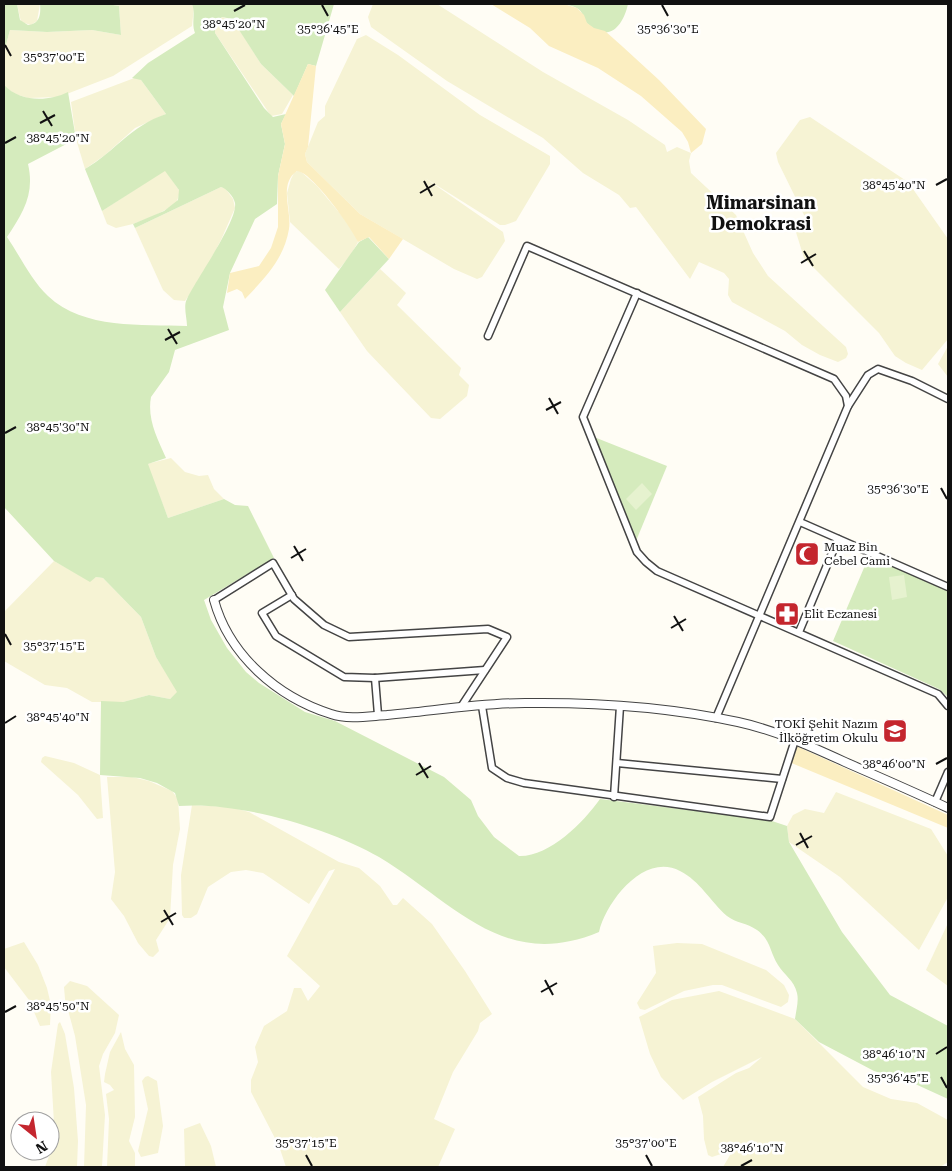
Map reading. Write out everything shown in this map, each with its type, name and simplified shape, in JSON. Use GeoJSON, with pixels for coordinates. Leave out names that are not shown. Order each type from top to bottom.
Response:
{"type":"FeatureCollection","features":[{"type":"Feature","properties":{"kind":"street"},"geometry":{"type":"LineString","coordinates":[[488,336],[527,246],[834,379],[846,396],[848,406]]}},
{"type":"Feature","properties":{"kind":"street"},"geometry":{"type":"LineString","coordinates":[[637,293],[583,417],[593,447],[637,552],[657,571],[938,694],[948,706]]}},
{"type":"Feature","properties":{"kind":"street"},"geometry":{"type":"LineString","coordinates":[[716,718],[848,406],[868,375],[878,369],[912,381],[948,399]]}},
{"type":"Feature","properties":{"kind":"street"},"geometry":{"type":"LineString","coordinates":[[800,522],[948,587]]}},
{"type":"Feature","properties":{"kind":"street"},"geometry":{"type":"LineString","coordinates":[[799,632],[838,539]]}},
{"type":"Feature","properties":{"kind":"street"},"geometry":{"type":"LineString","coordinates":[[461,707],[507,637],[488,629],[348,637],[324,625],[292,595],[273,563],[214,600],[219,618],[246,661],[268,680],[308,705],[334,715],[378,715],[523,703],[620,706],[672,711],[740,722],[795,740],[948,808]]}},
{"type":"Feature","properties":{"kind":"street"},"geometry":{"type":"LineString","coordinates":[[292,595],[262,613],[276,636],[344,677],[375,678],[485,670]]}},
{"type":"Feature","properties":{"kind":"street"},"geometry":{"type":"LineString","coordinates":[[375,678],[378,715]]}},
{"type":"Feature","properties":{"kind":"street"},"geometry":{"type":"LineString","coordinates":[[482,706],[492,768],[507,778],[524,783],[614,797],[770,817],[795,740]]}},
{"type":"Feature","properties":{"kind":"street"},"geometry":{"type":"LineString","coordinates":[[614,797],[620,706]]}},
{"type":"Feature","properties":{"kind":"street"},"geometry":{"type":"LineString","coordinates":[[617,763],[782,779]]}},
{"type":"Feature","properties":{"kind":"street"},"geometry":{"type":"LineString","coordinates":[[935,802],[948,772]]}},
{"type":"Feature","properties":{"kind":"shaded area"},"geometry":{"type":"Polygon","coordinates":[[[17,4],[40,4],[37,21],[31,25],[21,22],[17,4]]]}},
{"type":"Feature","properties":{"kind":"shaded area"},"geometry":{"type":"Polygon","coordinates":[[[107,4],[192,4],[194,7],[192,26],[113,76],[59,97],[28,98],[15,94],[5,87],[4,52],[10,30],[47,32],[92,30],[121,35],[119,6],[107,4]]]}},
{"type":"Feature","properties":{"kind":"shaded area"},"geometry":{"type":"Polygon","coordinates":[[[373,4],[437,4],[543,72],[628,120],[665,145],[667,152],[677,147],[691,153],[689,161],[691,173],[736,215],[753,253],[768,276],[846,347],[848,354],[846,358],[838,362],[820,355],[802,345],[785,331],[732,302],[728,295],[729,279],[724,273],[699,262],[690,279],[636,207],[630,208],[619,195],[583,173],[543,138],[447,81],[371,27],[368,17],[373,4]]]}},
{"type":"Feature","properties":{"kind":"shaded area"},"geometry":{"type":"Polygon","coordinates":[[[222,17],[234,21],[261,64],[293,95],[282,114],[271,116],[215,33],[215,23],[222,17]]]}},
{"type":"Feature","properties":{"kind":"shaded area"},"geometry":{"type":"Polygon","coordinates":[[[366,35],[398,55],[480,115],[550,156],[550,164],[516,221],[505,225],[500,225],[425,178],[503,232],[505,241],[482,277],[477,279],[454,269],[360,214],[307,162],[305,154],[318,122],[325,116],[325,106],[357,39],[366,35]]]}},
{"type":"Feature","properties":{"kind":"shaded area"},"geometry":{"type":"Polygon","coordinates":[[[137,77],[166,114],[135,128],[105,155],[85,169],[76,139],[71,102],[137,77]]]}},
{"type":"Feature","properties":{"kind":"shaded area"},"geometry":{"type":"Polygon","coordinates":[[[810,117],[908,182],[948,239],[948,339],[922,370],[895,356],[879,333],[804,258],[795,229],[806,219],[778,162],[776,153],[800,120],[810,117]]]}},
{"type":"Feature","properties":{"kind":"shaded area"},"geometry":{"type":"Polygon","coordinates":[[[165,170],[179,190],[176,204],[154,216],[133,224],[116,228],[107,224],[102,211],[165,170]]]}},
{"type":"Feature","properties":{"kind":"shaded area"},"geometry":{"type":"Polygon","coordinates":[[[299,170],[317,186],[352,228],[358,242],[350,256],[339,269],[290,222],[287,193],[294,173],[299,170]]]}},
{"type":"Feature","properties":{"kind":"shaded area"},"geometry":{"type":"Polygon","coordinates":[[[221,187],[225,188],[233,199],[235,208],[201,278],[185,301],[174,300],[163,290],[135,228],[221,187]]]}},
{"type":"Feature","properties":{"kind":"shaded area"},"geometry":{"type":"Polygon","coordinates":[[[380,269],[406,293],[397,305],[461,368],[459,375],[469,385],[467,396],[440,419],[431,418],[367,351],[340,312],[380,269]]]}},
{"type":"Feature","properties":{"kind":"shaded area"},"geometry":{"type":"Polygon","coordinates":[[[948,346],[948,377],[938,364],[948,346]]]}},
{"type":"Feature","properties":{"kind":"shaded area"},"geometry":{"type":"Polygon","coordinates":[[[171,458],[185,472],[199,476],[208,475],[214,489],[224,499],[168,518],[147,464],[171,458]]]}},
{"type":"Feature","properties":{"kind":"shaded area"},"geometry":{"type":"Polygon","coordinates":[[[54,561],[90,581],[96,577],[103,578],[141,617],[156,657],[178,692],[170,699],[149,695],[123,702],[92,702],[67,688],[45,685],[4,661],[4,612],[54,561]]]}},
{"type":"Feature","properties":{"kind":"shaded area"},"geometry":{"type":"Polygon","coordinates":[[[45,756],[74,763],[100,775],[103,818],[97,819],[78,795],[41,762],[45,756]]]}},
{"type":"Feature","properties":{"kind":"shaded area"},"geometry":{"type":"Polygon","coordinates":[[[107,777],[132,777],[149,781],[172,791],[178,799],[180,829],[173,865],[170,918],[156,940],[159,951],[153,957],[149,956],[138,943],[124,916],[111,899],[115,872],[107,777]]]}},
{"type":"Feature","properties":{"kind":"shaded area"},"geometry":{"type":"Polygon","coordinates":[[[836,792],[931,829],[948,856],[948,897],[919,950],[840,877],[789,842],[787,826],[793,815],[805,809],[824,813],[836,792]]]}},
{"type":"Feature","properties":{"kind":"shaded area"},"geometry":{"type":"Polygon","coordinates":[[[192,805],[230,807],[249,812],[339,862],[359,868],[380,886],[393,905],[397,905],[403,898],[432,924],[465,971],[492,1014],[480,1023],[478,1031],[453,1072],[434,1119],[455,1129],[438,1167],[286,1167],[279,1146],[251,1092],[251,1080],[258,1062],[255,1047],[264,1026],[287,1011],[294,988],[301,988],[308,1001],[320,986],[287,956],[335,869],[329,871],[309,904],[263,873],[246,870],[231,872],[208,887],[197,914],[191,918],[184,918],[182,915],[181,875],[192,805]]]}},
{"type":"Feature","properties":{"kind":"shaded area"},"geometry":{"type":"Polygon","coordinates":[[[948,923],[948,986],[926,970],[948,923]]]}},
{"type":"Feature","properties":{"kind":"shaded area"},"geometry":{"type":"Polygon","coordinates":[[[24,942],[38,965],[47,988],[51,1005],[50,1025],[40,1026],[29,1000],[4,967],[4,949],[24,942]]]}},
{"type":"Feature","properties":{"kind":"shaded area"},"geometry":{"type":"Polygon","coordinates":[[[677,943],[702,944],[766,970],[784,985],[789,995],[788,1002],[781,1007],[722,985],[713,985],[684,991],[645,1010],[640,1009],[637,1003],[656,973],[653,946],[677,943]]]}},
{"type":"Feature","properties":{"kind":"shaded area"},"geometry":{"type":"Polygon","coordinates":[[[70,981],[87,986],[119,1015],[115,1033],[103,1054],[99,1066],[105,1115],[102,1167],[84,1167],[86,1105],[75,1036],[65,999],[64,987],[70,981]]]}},
{"type":"Feature","properties":{"kind":"shaded area"},"geometry":{"type":"Polygon","coordinates":[[[719,991],[795,1019],[863,1087],[891,1099],[917,1103],[948,1120],[948,1162],[940,1167],[723,1167],[733,1150],[712,1157],[708,1155],[704,1139],[703,1116],[698,1097],[736,1073],[749,1068],[762,1057],[712,1082],[683,1100],[661,1077],[650,1054],[639,1017],[672,1000],[719,991]]]}},
{"type":"Feature","properties":{"kind":"shaded area"},"geometry":{"type":"Polygon","coordinates":[[[60,1022],[65,1034],[74,1088],[78,1141],[77,1167],[45,1167],[47,1161],[60,1161],[60,1111],[53,1111],[51,1072],[58,1024],[60,1022]]]}},
{"type":"Feature","properties":{"kind":"shaded area"},"geometry":{"type":"Polygon","coordinates":[[[121,1032],[125,1049],[134,1065],[135,1117],[129,1141],[135,1153],[135,1167],[107,1167],[109,1119],[106,1094],[114,1090],[104,1082],[110,1052],[121,1032]]]}},
{"type":"Feature","properties":{"kind":"shaded area"},"geometry":{"type":"Polygon","coordinates":[[[148,1076],[157,1081],[163,1126],[158,1153],[141,1157],[138,1151],[148,1109],[142,1081],[148,1076]]]}},
{"type":"Feature","properties":{"kind":"shaded area"},"geometry":{"type":"Polygon","coordinates":[[[200,1123],[211,1146],[216,1167],[185,1167],[184,1129],[200,1123]]]}},
{"type":"Feature","properties":{"kind":"green space"},"geometry":{"type":"Polygon","coordinates":[[[4,4],[17,4],[20,20],[28,25],[35,23],[39,18],[40,4],[107,4],[119,6],[121,35],[92,30],[47,32],[10,30],[4,52],[4,4]]]}},
{"type":"Feature","properties":{"kind":"green space"},"geometry":{"type":"Polygon","coordinates":[[[192,4],[334,4],[316,66],[308,64],[294,96],[261,64],[232,19],[222,17],[215,23],[215,33],[264,108],[273,117],[286,114],[281,124],[285,144],[278,176],[277,204],[255,219],[230,273],[223,307],[229,330],[175,350],[169,372],[151,397],[150,413],[156,436],[166,458],[148,464],[168,518],[224,499],[235,505],[248,506],[274,558],[204,600],[211,620],[227,648],[246,672],[259,683],[305,712],[335,721],[444,777],[471,800],[478,816],[494,837],[519,856],[530,855],[553,845],[575,828],[600,799],[769,820],[787,826],[789,842],[842,932],[890,995],[948,1026],[948,1099],[913,1083],[874,1071],[819,1042],[795,1019],[798,999],[796,988],[780,969],[768,942],[762,934],[727,916],[693,880],[680,871],[666,867],[653,868],[640,874],[618,895],[603,920],[599,932],[565,942],[535,943],[507,938],[481,926],[456,911],[379,857],[335,836],[255,812],[228,808],[179,806],[175,793],[157,783],[140,778],[100,775],[101,701],[123,702],[149,695],[170,699],[177,692],[156,657],[141,617],[103,578],[96,577],[90,582],[54,561],[4,507],[4,85],[18,95],[34,99],[52,98],[68,92],[76,139],[28,164],[30,175],[29,194],[23,211],[7,237],[36,283],[62,307],[96,320],[133,325],[187,326],[186,302],[230,223],[235,203],[231,196],[221,187],[135,228],[133,224],[164,211],[178,200],[179,190],[165,171],[102,211],[85,169],[143,125],[166,114],[141,80],[132,78],[148,63],[195,33],[192,4]]]}},
{"type":"Feature","properties":{"kind":"green space"},"geometry":{"type":"Polygon","coordinates":[[[564,4],[628,4],[620,24],[610,32],[604,32],[597,31],[590,26],[577,8],[564,4]]]}},
{"type":"Feature","properties":{"kind":"green space"},"geometry":{"type":"Polygon","coordinates":[[[368,237],[389,259],[340,312],[325,290],[359,242],[368,237]]]}},
{"type":"Feature","properties":{"kind":"green space"},"geometry":{"type":"Polygon","coordinates":[[[594,437],[667,466],[636,541],[594,437]]]}},
{"type":"Feature","properties":{"kind":"green space"},"geometry":{"type":"Polygon","coordinates":[[[642,483],[652,494],[636,510],[626,499],[642,483]]]}},
{"type":"Feature","properties":{"kind":"green space"},"geometry":{"type":"Polygon","coordinates":[[[869,556],[948,591],[948,697],[939,689],[833,641],[869,556]]]}},
{"type":"Feature","properties":{"kind":"green space"},"geometry":{"type":"Polygon","coordinates":[[[904,575],[907,597],[892,600],[889,577],[904,575]]]}},
{"type":"Feature","properties":{"kind":"sand"},"geometry":{"type":"Polygon","coordinates":[[[491,4],[564,4],[577,8],[584,15],[587,23],[594,28],[605,31],[623,47],[659,80],[706,129],[702,144],[691,153],[688,142],[682,132],[641,96],[598,68],[549,46],[530,28],[491,4]]]}},
{"type":"Feature","properties":{"kind":"sand"},"geometry":{"type":"Polygon","coordinates":[[[308,64],[316,66],[308,147],[305,154],[307,162],[360,214],[403,239],[389,259],[369,237],[358,242],[340,213],[321,190],[312,180],[297,171],[291,176],[288,183],[289,229],[283,250],[273,267],[245,299],[242,292],[237,289],[227,293],[230,273],[259,266],[271,248],[278,227],[278,176],[285,144],[281,124],[308,64]]]}},
{"type":"Feature","properties":{"kind":"sand"},"geometry":{"type":"Polygon","coordinates":[[[794,745],[948,815],[948,828],[789,762],[794,745]]]}},
{"type":"Feature","properties":{"kind":"place","name":"Muaz Bin Cebel Cami"},"geometry":{"type":"Point","coordinates":[807,554]}},
{"type":"Feature","properties":{"kind":"place","name":"Elit Eczanesi"},"geometry":{"type":"Point","coordinates":[787,614]}},
{"type":"Feature","properties":{"kind":"place","name":"TOKİ Şehit Nazım İlköğretim Okulu"},"geometry":{"type":"Point","coordinates":[895,731]}},
{"type":"Feature","properties":{"kind":"district","name":"Mimarsinan Demokrasi"},"geometry":{"type":"Point","coordinates":[761,213]}}]}
